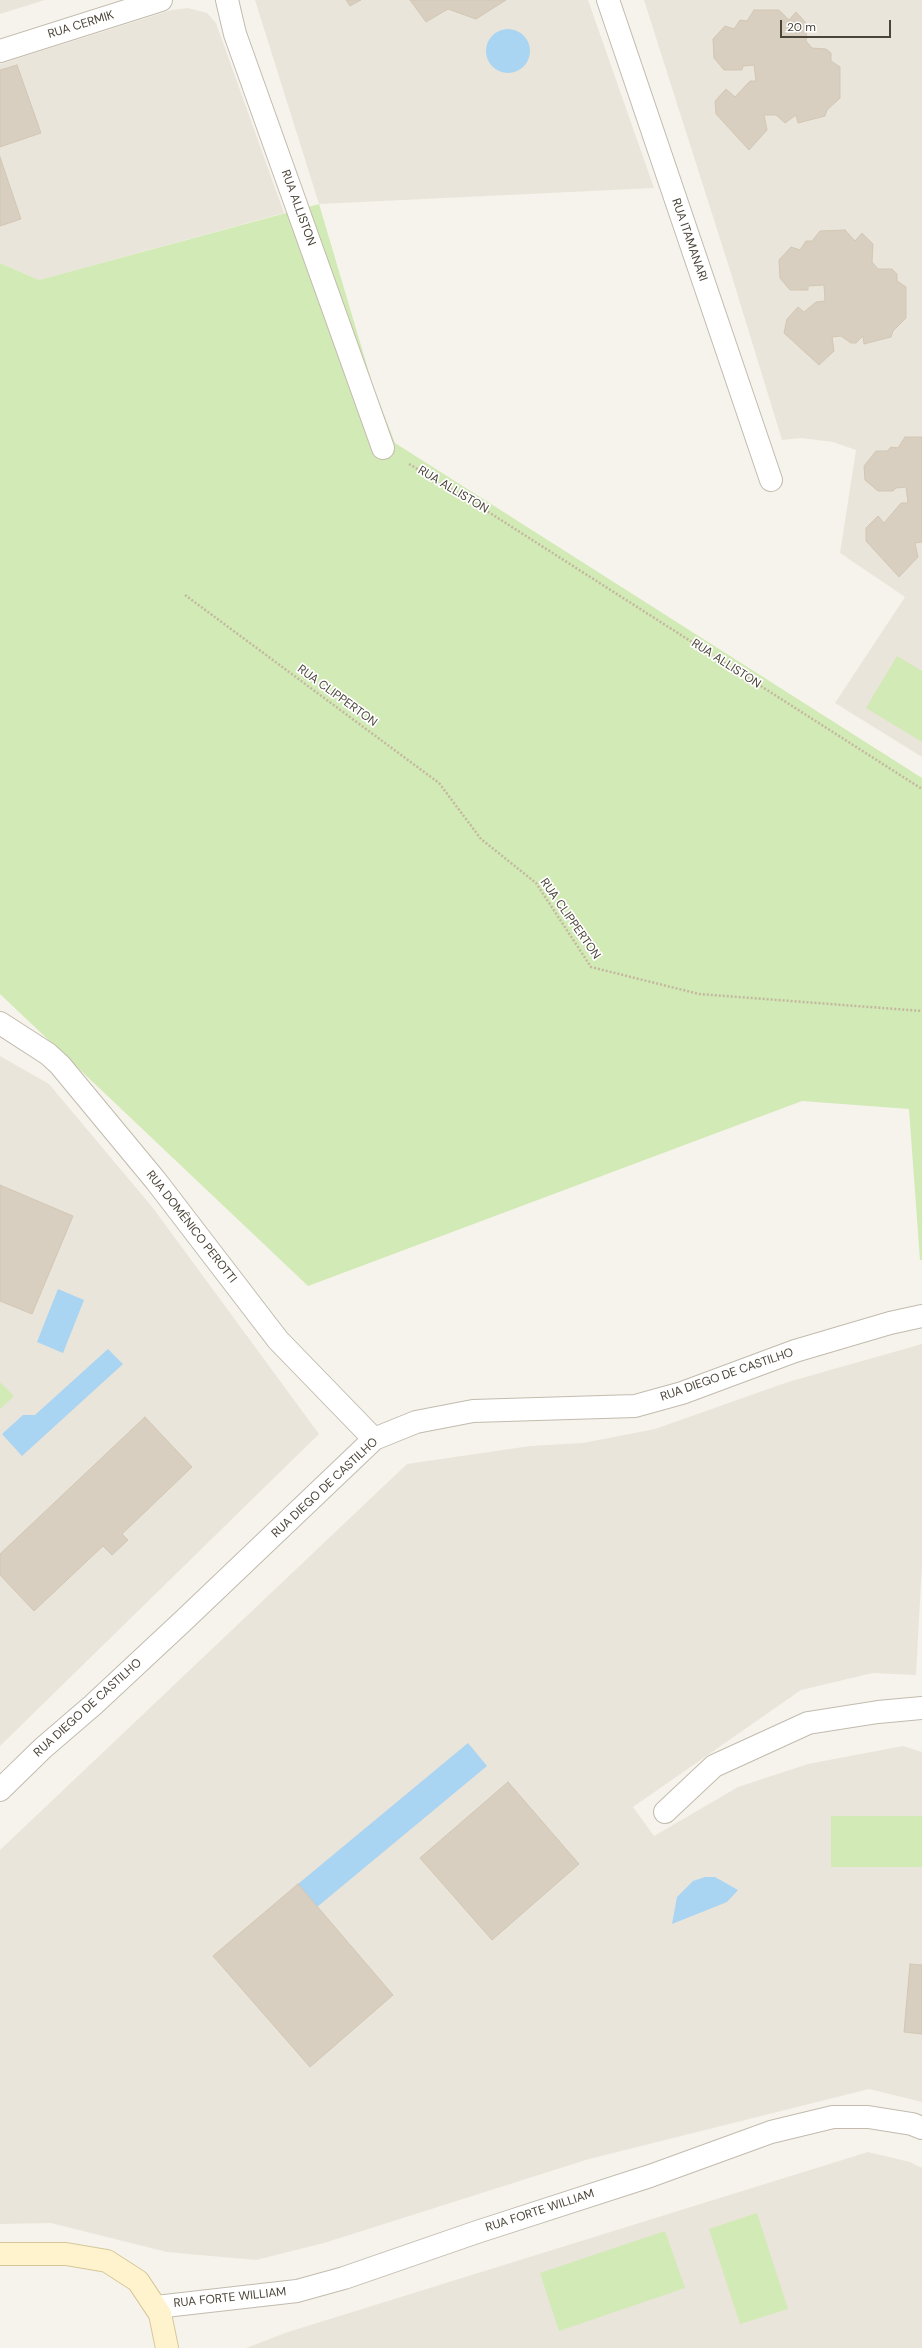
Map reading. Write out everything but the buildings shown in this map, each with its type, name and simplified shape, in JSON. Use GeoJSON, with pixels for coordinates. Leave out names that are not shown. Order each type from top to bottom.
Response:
{"type":"FeatureCollection","features":[{"type":"Feature","properties":{"kind":"street","name":"RUA CERMIK"},"geometry":{"type":"LineString","coordinates":[[0,51],[161,0]]}},
{"type":"Feature","properties":{"kind":"street","name":"RUA ALLISTON"},"geometry":{"type":"LineString","coordinates":[[227,0],[235,34],[383,448]]}},
{"type":"Feature","properties":{"kind":"street","name":"RUA ITAMANARI"},"geometry":{"type":"LineString","coordinates":[[608,0],[771,480]]}},
{"type":"Feature","properties":{"kind":"street","name":"RUA DOMÊNICO PEROTTI"},"geometry":{"type":"LineString","coordinates":[[0,1023],[48,1054],[60,1065],[156,1181],[278,1340],[374,1439]]}},
{"type":"Feature","properties":{"kind":"street","name":"RUA DIEGO DE CASTILHO"},"geometry":{"type":"LineString","coordinates":[[0,1790],[43,1748],[93,1705],[182,1622],[374,1439],[416,1422],[473,1411],[635,1406],[682,1393],[795,1351],[890,1322],[922,1316]]}},
{"type":"Feature","properties":{"kind":"street"},"geometry":{"type":"LineString","coordinates":[[665,1812],[714,1766],[808,1723],[878,1712],[922,1708]]}},
{"type":"Feature","properties":{"kind":"street","name":"RUA FORTE WILLIAM"},"geometry":{"type":"LineString","coordinates":[[156,2307],[297,2291],[344,2278],[477,2232],[650,2176],[771,2132],[833,2117],[868,2117],[912,2124],[922,2128]]}},
{"type":"Feature","properties":{"kind":"street"},"geometry":{"type":"LineString","coordinates":[[0,2254],[66,2254],[107,2262],[138,2281],[160,2314],[167,2348]]}},
{"type":"Feature","properties":{"kind":"path","name":"RUA ALLISTON"},"geometry":{"type":"LineString","coordinates":[[383,448],[465,497],[922,789]]}},
{"type":"Feature","properties":{"kind":"path","name":"RUA CLIPPERTON"},"geometry":{"type":"LineString","coordinates":[[185,595],[439,783],[481,838],[536,883],[591,967],[699,994],[922,1011]]}},
{"type":"Feature","properties":{"kind":"shaded area"},"geometry":{"type":"Polygon","coordinates":[[[0,0],[45,0],[0,14],[0,0]]]}},
{"type":"Feature","properties":{"kind":"shaded area"},"geometry":{"type":"Polygon","coordinates":[[[255,0],[588,0],[654,188],[319,204],[255,0]]]}},
{"type":"Feature","properties":{"kind":"shaded area"},"geometry":{"type":"Polygon","coordinates":[[[644,0],[922,0],[922,757],[835,703],[905,597],[840,553],[856,450],[833,442],[801,438],[782,440],[729,267],[644,0]]]}},
{"type":"Feature","properties":{"kind":"shaded area"},"geometry":{"type":"Polygon","coordinates":[[[188,8],[207,13],[216,23],[284,213],[39,280],[0,263],[0,64],[172,10],[188,8]]]}},
{"type":"Feature","properties":{"kind":"shaded area"},"geometry":{"type":"Polygon","coordinates":[[[0,1056],[49,1084],[153,1208],[319,1434],[0,1746],[0,1056]]]}},
{"type":"Feature","properties":{"kind":"shaded area"},"geometry":{"type":"Polygon","coordinates":[[[922,1344],[922,1563],[916,1675],[873,1673],[801,1690],[633,1807],[654,1836],[738,1787],[808,1764],[903,1746],[922,1752],[922,2102],[869,2089],[589,2159],[324,2243],[256,2260],[167,2252],[51,2223],[0,2224],[0,1850],[407,1464],[530,1446],[583,1443],[655,1429],[788,1382],[922,1344]]]}},
{"type":"Feature","properties":{"kind":"shaded area"},"geometry":{"type":"Polygon","coordinates":[[[868,2152],[910,2162],[922,2168],[922,2348],[246,2348],[288,2332],[868,2152]]]}},
{"type":"Feature","properties":{"kind":"green space"},"geometry":{"type":"Polygon","coordinates":[[[319,204],[373,386],[395,443],[922,778],[922,1260],[920,1260],[909,1109],[802,1101],[308,1286],[0,994],[0,263],[39,280],[319,204]]]}},
{"type":"Feature","properties":{"kind":"green space"},"geometry":{"type":"Polygon","coordinates":[[[897,656],[922,671],[922,742],[866,708],[897,656]]]}},
{"type":"Feature","properties":{"kind":"green space"},"geometry":{"type":"Polygon","coordinates":[[[0,1382],[14,1396],[0,1409],[0,1382]]]}},
{"type":"Feature","properties":{"kind":"green space"},"geometry":{"type":"Polygon","coordinates":[[[831,1816],[922,1816],[922,1867],[831,1867],[831,1816]]]}},
{"type":"Feature","properties":{"kind":"green space"},"geometry":{"type":"Polygon","coordinates":[[[757,2213],[788,2309],[740,2324],[709,2229],[757,2213]]]}},
{"type":"Feature","properties":{"kind":"green space"},"geometry":{"type":"Polygon","coordinates":[[[665,2231],[685,2288],[559,2331],[540,2273],[665,2231]]]}},
{"type":"Feature","properties":{"kind":"water"},"geometry":{"type":"Polygon","coordinates":[[[504,29],[512,29],[524,35],[530,47],[530,55],[524,67],[512,73],[504,73],[492,67],[486,55],[486,47],[492,35],[504,29]]]}},
{"type":"Feature","properties":{"kind":"water"},"geometry":{"type":"Polygon","coordinates":[[[58,1289],[84,1300],[63,1353],[37,1342],[58,1289]]]}},
{"type":"Feature","properties":{"kind":"water"},"geometry":{"type":"Polygon","coordinates":[[[108,1349],[123,1364],[22,1456],[2,1434],[23,1415],[35,1415],[108,1349]]]}},
{"type":"Feature","properties":{"kind":"water"},"geometry":{"type":"Polygon","coordinates":[[[468,1743],[487,1766],[317,1907],[298,1884],[468,1743]]]}},
{"type":"Feature","properties":{"kind":"water"},"geometry":{"type":"Polygon","coordinates":[[[705,1877],[715,1877],[738,1890],[727,1902],[672,1924],[677,1897],[693,1881],[705,1877]]]}}]}
